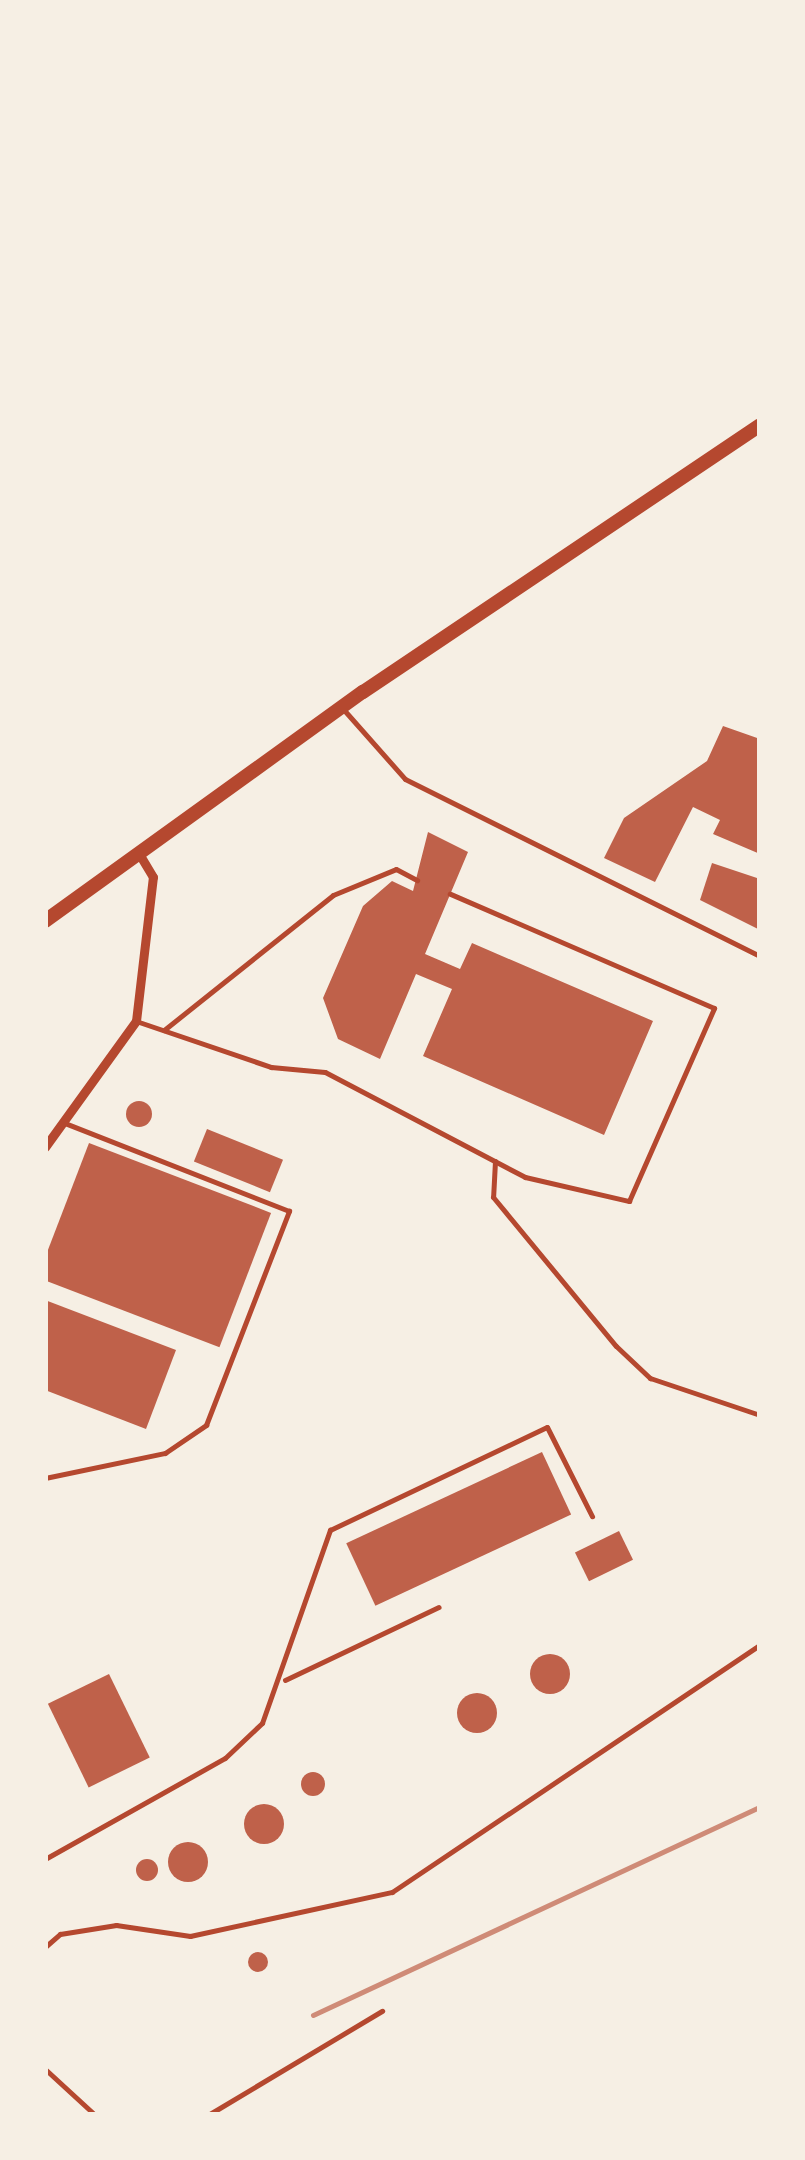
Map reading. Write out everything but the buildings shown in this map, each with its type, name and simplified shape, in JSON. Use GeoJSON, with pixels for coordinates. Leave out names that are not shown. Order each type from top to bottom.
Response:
{"type":"FeatureCollection","features":[{"type":"Feature","properties":{"kind":"main road"},"geometry":{"type":"LineString","coordinates":[[45,921],[342,708],[760,425]]}},
{"type":"Feature","properties":{"kind":"street"},"geometry":{"type":"LineString","coordinates":[[45,1147],[136,1021],[153,877],[138,852]]}},
{"type":"Feature","properties":{"kind":"lane"},"geometry":{"type":"LineString","coordinates":[[342,708],[404,779],[760,956]]}},
{"type":"Feature","properties":{"kind":"lane"},"geometry":{"type":"LineString","coordinates":[[164,1030],[333,895],[396,869],[417,880]]}},
{"type":"Feature","properties":{"kind":"lane"},"geometry":{"type":"LineString","coordinates":[[136,1021],[272,1067],[325,1072],[495,1161],[629,1201],[714,1008],[450,894]]}},
{"type":"Feature","properties":{"kind":"lane"},"geometry":{"type":"LineString","coordinates":[[45,1478],[164,1452],[206,1426],[289,1211],[64,1122]]}},
{"type":"Feature","properties":{"kind":"lane"},"geometry":{"type":"LineString","coordinates":[[495,1161],[493,1198],[616,1346],[650,1378],[760,1415]]}},
{"type":"Feature","properties":{"kind":"lane"},"geometry":{"type":"LineString","coordinates":[[45,1859],[226,1758],[262,1722],[282,1682],[330,1530],[547,1427],[592,1516]]}},
{"type":"Feature","properties":{"kind":"lane"},"geometry":{"type":"LineString","coordinates":[[282,1682],[438,1607]]}},
{"type":"Feature","properties":{"kind":"lane"},"geometry":{"type":"LineString","coordinates":[[45,1947],[60,1934],[116,1925],[190,1936],[392,1892],[760,1645]]}},
{"type":"Feature","properties":{"kind":"lane"},"geometry":{"type":"LineString","coordinates":[[208,2115],[382,2011]]}},
{"type":"Feature","properties":{"kind":"lane"},"geometry":{"type":"LineString","coordinates":[[45,2069],[95,2115]]}},
{"type":"Feature","properties":{"kind":"railway"},"geometry":{"type":"LineString","coordinates":[[313,2015],[760,1807]]}}]}
